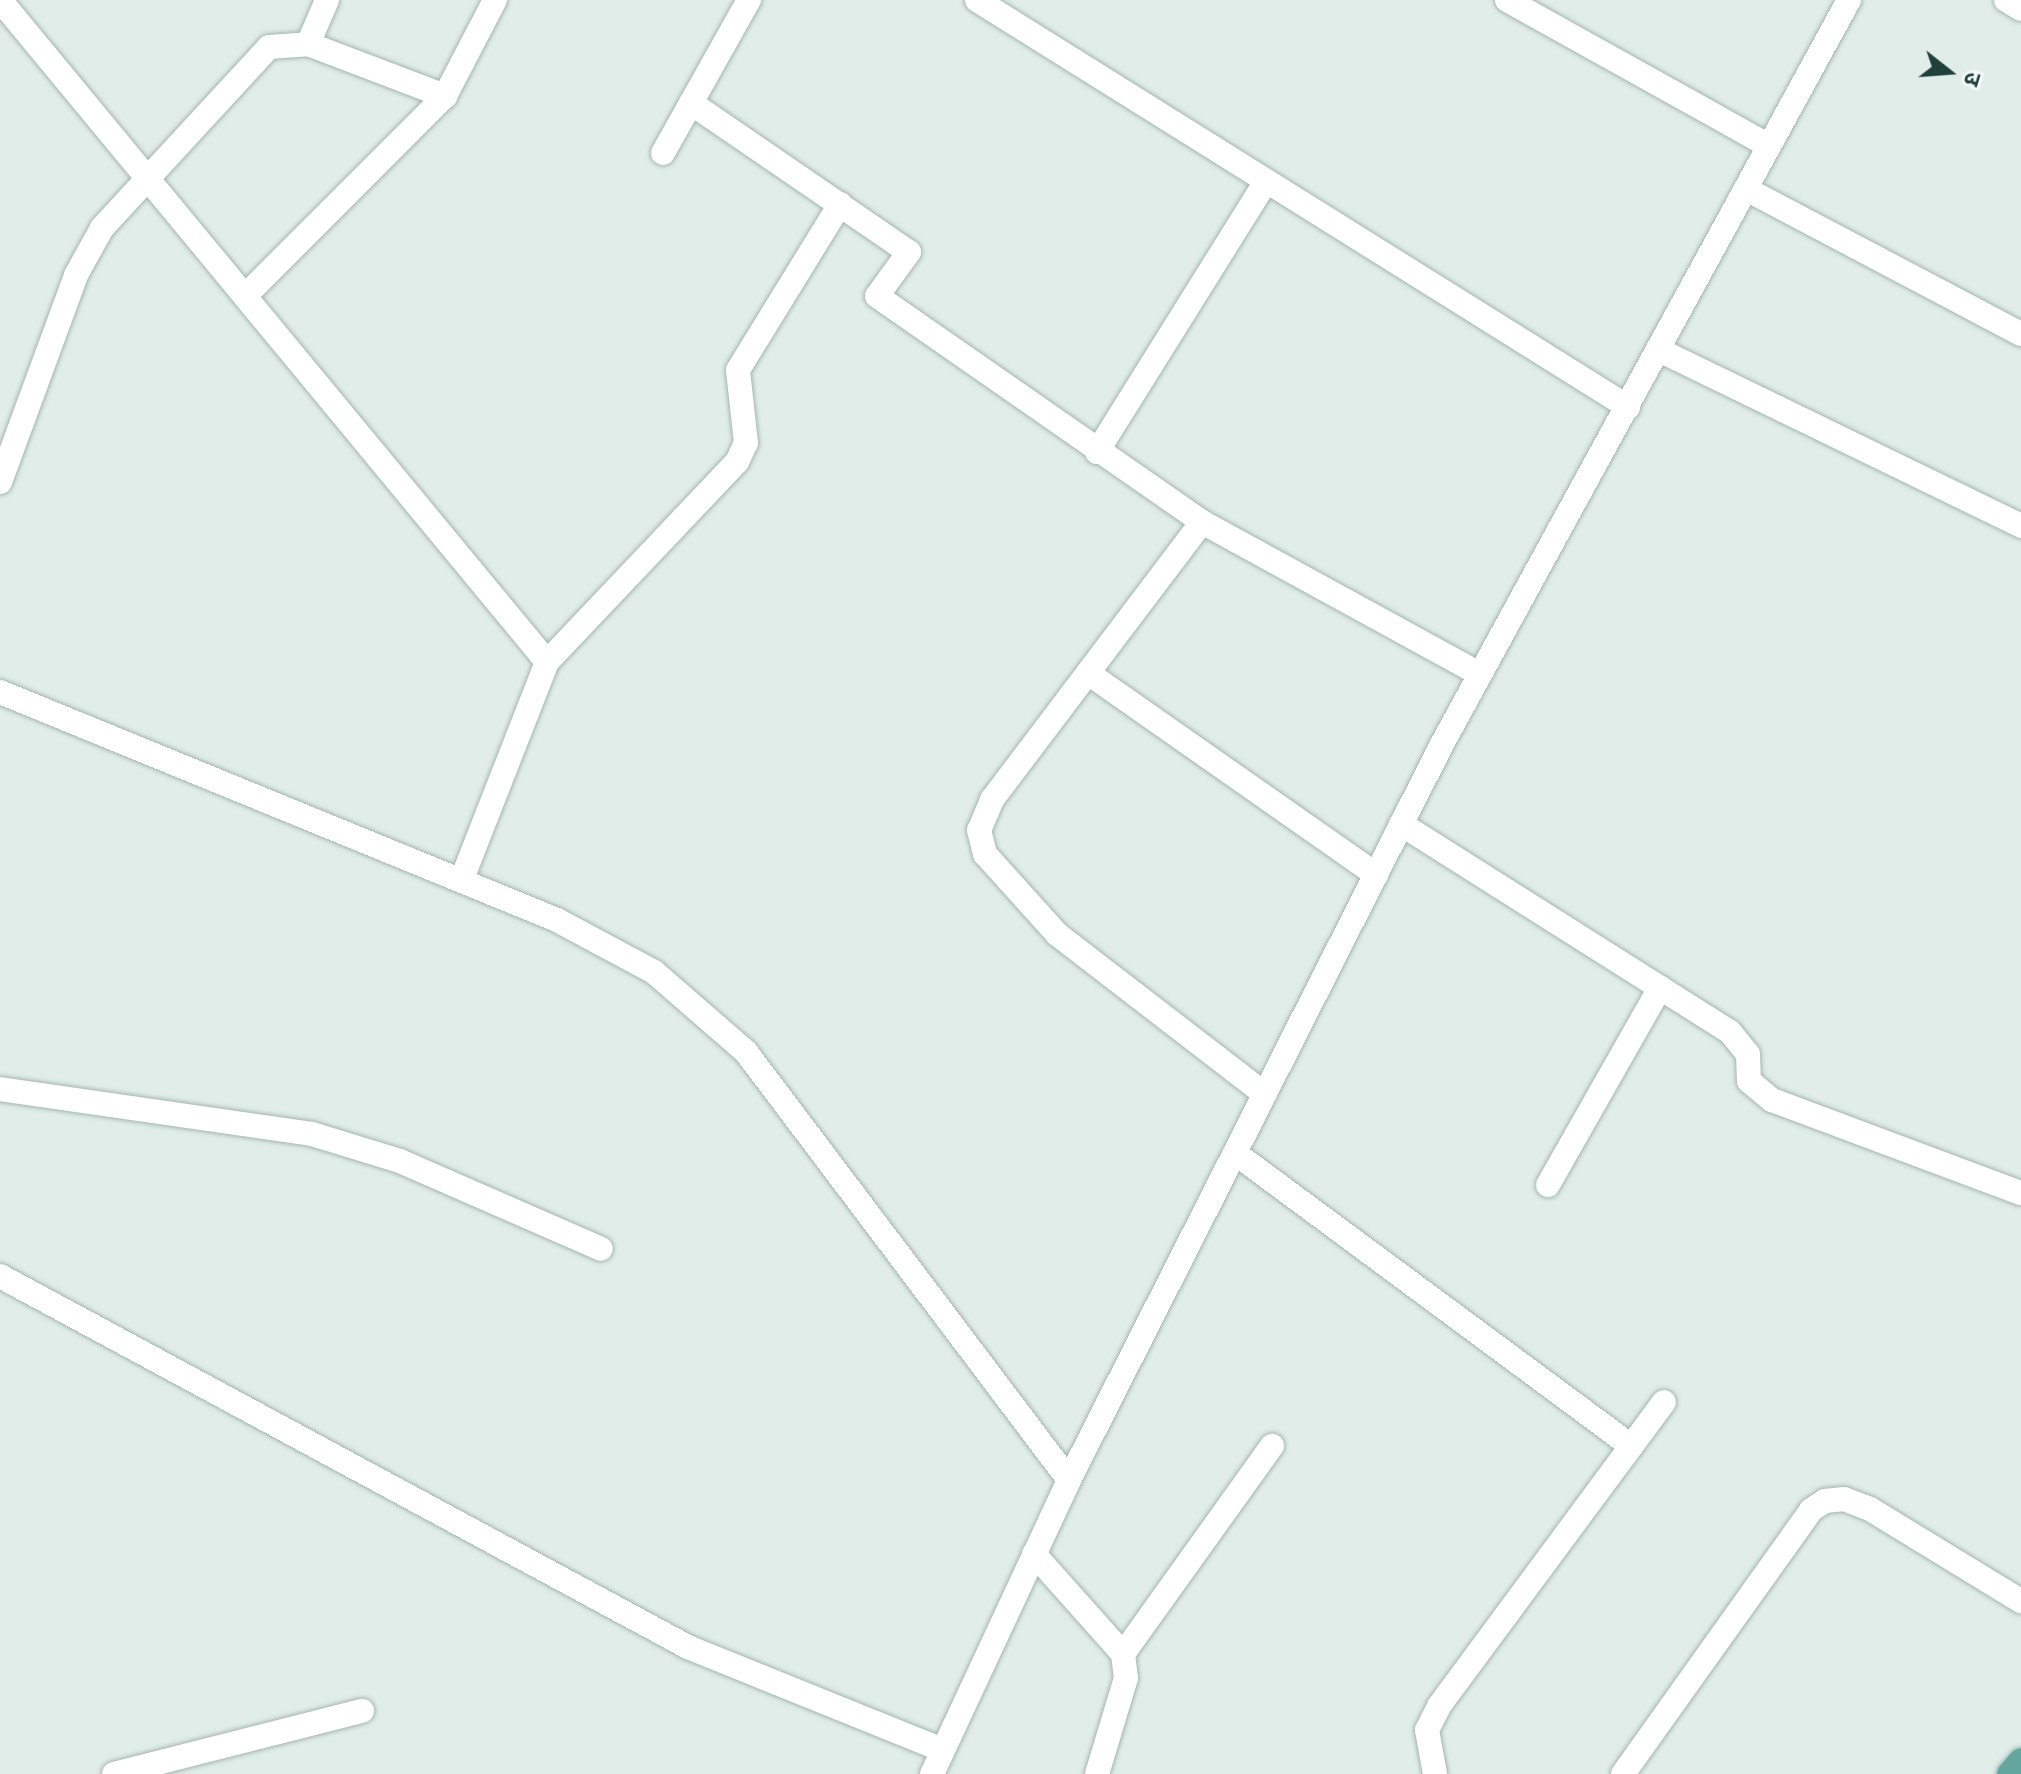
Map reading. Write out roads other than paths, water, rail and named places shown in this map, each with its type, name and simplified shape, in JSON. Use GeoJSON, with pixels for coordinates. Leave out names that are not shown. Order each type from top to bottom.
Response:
{"type":"FeatureCollection","features":[{"type":"Feature","properties":{"kind":"main road"},"geometry":{"type":"LineString","coordinates":[[2009,1774],[2021,1760]]}},
{"type":"Feature","properties":{"kind":"street"},"geometry":{"type":"LineString","coordinates":[[0,0],[547,662]]}},
{"type":"Feature","properties":{"kind":"street"},"geometry":{"type":"LineString","coordinates":[[308,44],[327,0]]}},
{"type":"Feature","properties":{"kind":"street"},"geometry":{"type":"LineString","coordinates":[[245,296],[445,96],[495,0]]}},
{"type":"Feature","properties":{"kind":"street"},"geometry":{"type":"LineString","coordinates":[[663,153],[749,0]]}},
{"type":"Feature","properties":{"kind":"street"},"geometry":{"type":"LineString","coordinates":[[977,0],[1628,407]]}},
{"type":"Feature","properties":{"kind":"street"},"geometry":{"type":"LineString","coordinates":[[1507,0],[1769,146]]}},
{"type":"Feature","properties":{"kind":"street"},"geometry":{"type":"LineString","coordinates":[[932,1774],[1069,1480],[1401,824],[1849,0]]}},
{"type":"Feature","properties":{"kind":"street"},"geometry":{"type":"LineString","coordinates":[[2006,0],[2021,9]]}},
{"type":"Feature","properties":{"kind":"street"},"geometry":{"type":"LineString","coordinates":[[0,482],[76,275],[146,176],[269,47],[308,44],[445,96]]}},
{"type":"Feature","properties":{"kind":"street"},"geometry":{"type":"LineString","coordinates":[[691,103],[909,252],[877,296],[1097,452],[1202,522],[1480,674]]}},
{"type":"Feature","properties":{"kind":"street"},"geometry":{"type":"LineString","coordinates":[[1097,452],[1266,182]]}},
{"type":"Feature","properties":{"kind":"street"},"geometry":{"type":"LineString","coordinates":[[1746,189],[2021,334]]}},
{"type":"Feature","properties":{"kind":"street"},"geometry":{"type":"LineString","coordinates":[[461,881],[547,662],[737,462],[746,443],[738,370],[840,204]]}},
{"type":"Feature","properties":{"kind":"street"},"geometry":{"type":"LineString","coordinates":[[1659,350],[2021,526]]}},
{"type":"Feature","properties":{"kind":"street"},"geometry":{"type":"LineString","coordinates":[[1202,522],[992,800],[979,830],[985,854],[1093,966],[1265,1094]]}},
{"type":"Feature","properties":{"kind":"street"},"geometry":{"type":"LineString","coordinates":[[1088,673],[1376,875]]}},
{"type":"Feature","properties":{"kind":"street"},"geometry":{"type":"LineString","coordinates":[[0,692],[557,920],[654,972],[746,1052],[1069,1480]]}},
{"type":"Feature","properties":{"kind":"street"},"geometry":{"type":"LineString","coordinates":[[1401,824],[1730,1032],[1748,1054],[1749,1081],[1772,1100],[2021,1193]]}},
{"type":"Feature","properties":{"kind":"street"},"geometry":{"type":"LineString","coordinates":[[1548,1185],[1660,988]]}},
{"type":"Feature","properties":{"kind":"street"},"geometry":{"type":"LineString","coordinates":[[0,1089],[312,1134],[400,1161],[601,1249]]}},
{"type":"Feature","properties":{"kind":"street"},"geometry":{"type":"LineString","coordinates":[[1235,1153],[1631,1446]]}},
{"type":"Feature","properties":{"kind":"street"},"geometry":{"type":"LineString","coordinates":[[0,1276],[688,1647],[943,1750]]}},
{"type":"Feature","properties":{"kind":"street"},"geometry":{"type":"LineString","coordinates":[[1435,1774],[1427,1730],[1439,1706],[1664,1402]]}},
{"type":"Feature","properties":{"kind":"street"},"geometry":{"type":"LineString","coordinates":[[1123,1654],[1272,1446]]}},
{"type":"Feature","properties":{"kind":"street"},"geometry":{"type":"LineString","coordinates":[[1623,1774],[1811,1510],[1825,1501],[1844,1499],[1870,1509],[2021,1601]]}},
{"type":"Feature","properties":{"kind":"street"},"geometry":{"type":"LineString","coordinates":[[1034,1554],[1123,1654],[1126,1678],[1106,1772]]}},
{"type":"Feature","properties":{"kind":"street"},"geometry":{"type":"LineString","coordinates":[[114,1774],[362,1711]]}}]}
